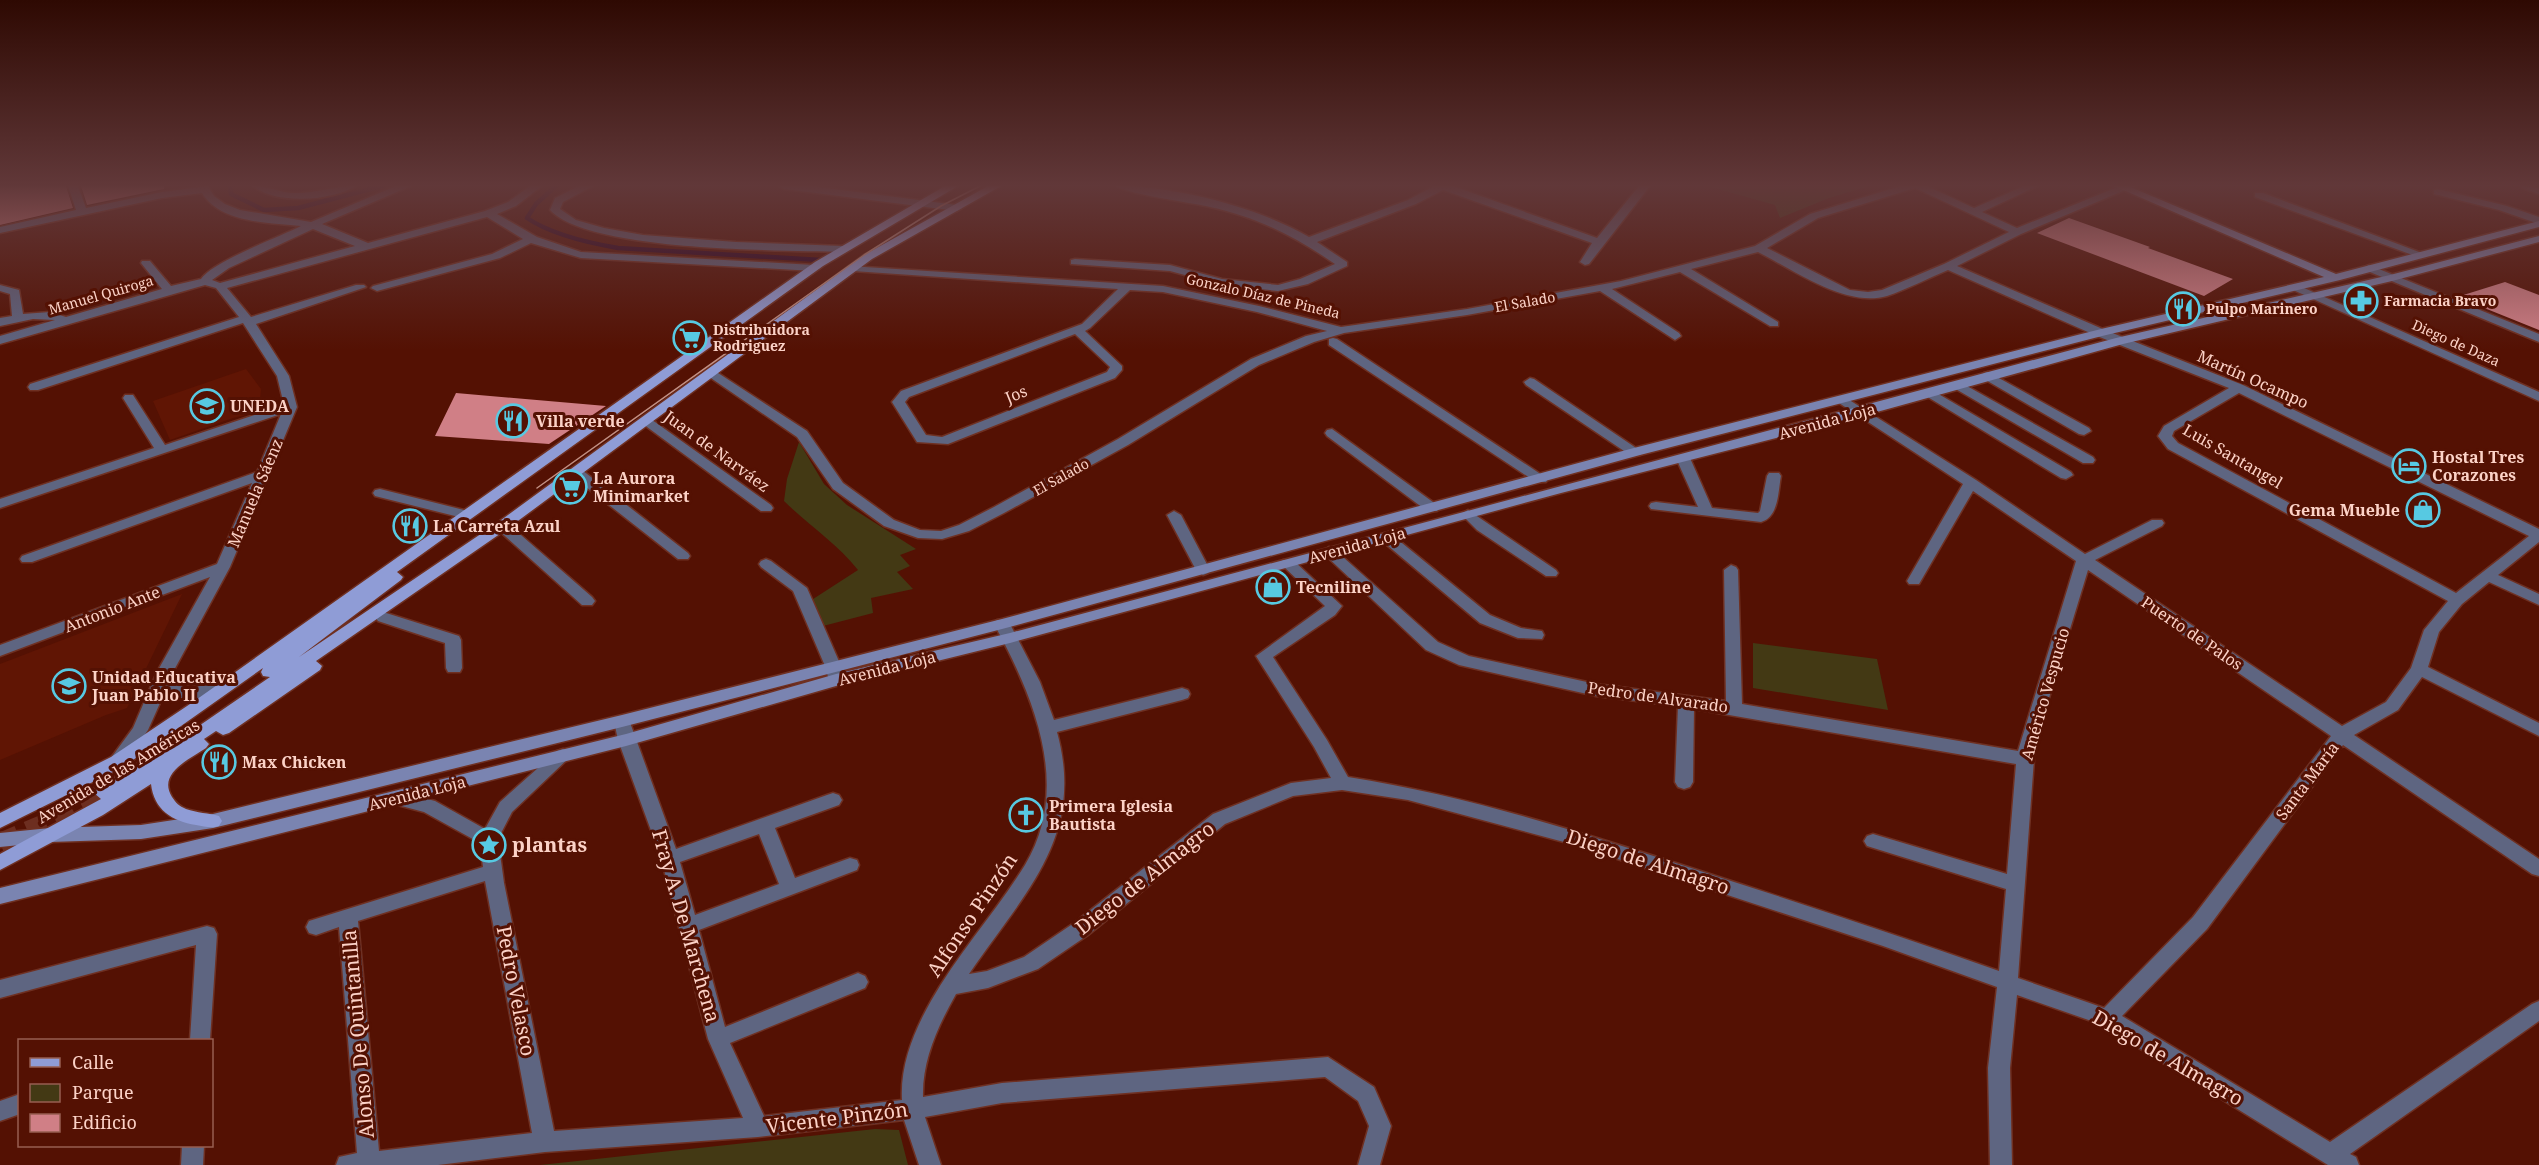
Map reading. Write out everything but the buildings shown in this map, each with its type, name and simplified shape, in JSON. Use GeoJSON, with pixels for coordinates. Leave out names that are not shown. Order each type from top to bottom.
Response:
{"type":"FeatureCollection","features":[{"type":"Feature","properties":{"kind":"main road","name":"Avenida de las Américas"},"geometry":{"type":"LineString","coordinates":[[0,820],[117,762],[817,266],[858,240]]}},
{"type":"Feature","properties":{"kind":"main road","name":"Avenida de las Américas"},"geometry":{"type":"LineString","coordinates":[[515,481],[366,601],[194,726],[99,790],[199,734],[457,557],[648,421],[854,267],[898,240]]}},
{"type":"Feature","properties":{"kind":"main road"},"geometry":{"type":"LineString","coordinates":[[2248,240],[2355,285]]}},
{"type":"Feature","properties":{"kind":"main road","name":"Avenida Loja"},"geometry":{"type":"LineString","coordinates":[[1006,631],[1203,570],[1635,452],[2474,240]]}},
{"type":"Feature","properties":{"kind":"main road","name":"Avenida Loja"},"geometry":{"type":"LineString","coordinates":[[0,840],[50,835],[141,832],[213,821],[624,731],[835,673],[1288,563],[1861,412],[2120,341],[2392,278],[2530,240]]}},
{"type":"Feature","properties":{"kind":"main road","name":"Avenida de las Américas"},"geometry":{"type":"LineString","coordinates":[[0,863],[168,766],[383,616],[457,557]]}},
{"type":"Feature","properties":{"kind":"main road","name":"Avenida Loja"},"geometry":{"type":"LineString","coordinates":[[0,896],[563,755],[624,731]]}},
{"type":"Feature","properties":{"kind":"main road"},"geometry":{"type":"LineString","coordinates":[[168,766],[159,781],[161,794],[171,809],[184,816],[213,821]]}},
{"type":"Feature","properties":{"kind":"street"},"geometry":{"type":"LineString","coordinates":[[205,282],[208,277],[225,266],[279,240]]}},
{"type":"Feature","properties":{"kind":"street"},"geometry":{"type":"LineString","coordinates":[[349,240],[371,245]]}},
{"type":"Feature","properties":{"kind":"street"},"geometry":{"type":"LineString","coordinates":[[0,504],[291,407],[283,376],[247,320],[220,286],[388,240]]}},
{"type":"Feature","properties":{"kind":"street"},"geometry":{"type":"LineString","coordinates":[[377,288],[496,256],[529,240]]}},
{"type":"Feature","properties":{"kind":"street"},"geometry":{"type":"LineString","coordinates":[[531,240],[568,252],[596,256],[817,266]]}},
{"type":"Feature","properties":{"kind":"street"},"geometry":{"type":"LineString","coordinates":[[681,240],[842,250]]}},
{"type":"Feature","properties":{"kind":"street"},"geometry":{"type":"LineString","coordinates":[[1585,262],[1599,242],[1594,240]]}},
{"type":"Feature","properties":{"kind":"street","name":"El Salado"},"geometry":{"type":"LineString","coordinates":[[711,374],[802,434],[829,475],[842,489],[896,527],[918,534],[935,536],[964,528],[999,510],[1123,442],[1255,362],[1297,344],[1343,330],[1467,312],[1622,284],[1759,248],[1772,240]]}},
{"type":"Feature","properties":{"kind":"street"},"geometry":{"type":"LineString","coordinates":[[1759,248],[1847,292],[1868,296],[1884,293],[1948,266],[1999,240]]}},
{"type":"Feature","properties":{"kind":"street"},"geometry":{"type":"LineString","coordinates":[[2382,240],[2422,255]]}},
{"type":"Feature","properties":{"kind":"street"},"geometry":{"type":"LineString","coordinates":[[1075,262],[1170,268],[1221,282],[1278,288],[1304,282],[1343,264],[1309,241]]}},
{"type":"Feature","properties":{"kind":"street"},"geometry":{"type":"LineString","coordinates":[[146,263],[169,291]]}},
{"type":"Feature","properties":{"kind":"street","name":"Martín Ocampo"},"geometry":{"type":"LineString","coordinates":[[1948,266],[2120,341],[2238,388],[2539,535]]}},
{"type":"Feature","properties":{"kind":"street","name":"Gonzalo Díaz de Pineda"},"geometry":{"type":"LineString","coordinates":[[854,267],[1174,291],[1259,309],[1321,327],[1343,330]]}},
{"type":"Feature","properties":{"kind":"street"},"geometry":{"type":"LineString","coordinates":[[1682,268],[1774,324]]}},
{"type":"Feature","properties":{"kind":"street"},"geometry":{"type":"LineString","coordinates":[[2369,268],[2539,338]]}},
{"type":"Feature","properties":{"kind":"street","name":"Manuel Quiroga"},"geometry":{"type":"LineString","coordinates":[[0,340],[205,282],[220,286]]}},
{"type":"Feature","properties":{"kind":"street"},"geometry":{"type":"LineString","coordinates":[[1077,330],[1086,326],[1128,286]]}},
{"type":"Feature","properties":{"kind":"street"},"geometry":{"type":"LineString","coordinates":[[34,387],[360,287]]}},
{"type":"Feature","properties":{"kind":"street"},"geometry":{"type":"LineString","coordinates":[[1601,287],[1675,336]]}},
{"type":"Feature","properties":{"kind":"street","name":"Diego de Daza"},"geometry":{"type":"LineString","coordinates":[[2295,287],[2539,397]]}},
{"type":"Feature","properties":{"kind":"street"},"geometry":{"type":"LineString","coordinates":[[0,288],[15,292],[18,319]]}},
{"type":"Feature","properties":{"kind":"street"},"geometry":{"type":"LineString","coordinates":[[0,322],[48,315],[66,321]]}},
{"type":"Feature","properties":{"kind":"street","name":"Jos"},"geometry":{"type":"LineString","coordinates":[[1077,330],[1116,366],[1116,370],[1111,375],[943,441],[922,439],[898,402],[905,394],[1077,330]]}},
{"type":"Feature","properties":{"kind":"street"},"geometry":{"type":"LineString","coordinates":[[1333,342],[1541,479]]}},
{"type":"Feature","properties":{"kind":"street"},"geometry":{"type":"LineString","coordinates":[[1988,376],[2084,431]]}},
{"type":"Feature","properties":{"kind":"street"},"geometry":{"type":"LineString","coordinates":[[1530,382],[1635,452]]}},
{"type":"Feature","properties":{"kind":"street"},"geometry":{"type":"LineString","coordinates":[[1958,385],[2088,460]]}},
{"type":"Feature","properties":{"kind":"street","name":"Luis Santangel"},"geometry":{"type":"LineString","coordinates":[[2238,388],[2169,429],[2164,436],[2174,446],[2457,600]]}},
{"type":"Feature","properties":{"kind":"street"},"geometry":{"type":"LineString","coordinates":[[1930,393],[2066,475]]}},
{"type":"Feature","properties":{"kind":"street"},"geometry":{"type":"LineString","coordinates":[[129,398],[160,449]]}},
{"type":"Feature","properties":{"kind":"street","name":"Puerto de Palos"},"geometry":{"type":"LineString","coordinates":[[1842,400],[1971,483],[2539,868]]}},
{"type":"Feature","properties":{"kind":"street","name":"Manuela Sáenz"},"geometry":{"type":"LineString","coordinates":[[117,762],[140,730],[165,672],[223,567],[291,407]]}},
{"type":"Feature","properties":{"kind":"street","name":"Juan de Narváez"},"geometry":{"type":"LineString","coordinates":[[648,421],[766,508]]}},
{"type":"Feature","properties":{"kind":"street"},"geometry":{"type":"LineString","coordinates":[[1332,433],[1432,508]]}},
{"type":"Feature","properties":{"kind":"street"},"geometry":{"type":"LineString","coordinates":[[1683,458],[1707,512]]}},
{"type":"Feature","properties":{"kind":"street"},"geometry":{"type":"LineString","coordinates":[[576,473],[683,556]]}},
{"type":"Feature","properties":{"kind":"street"},"geometry":{"type":"LineString","coordinates":[[27,559],[264,474]]}},
{"type":"Feature","properties":{"kind":"street"},"geometry":{"type":"LineString","coordinates":[[1656,506],[1761,518],[1767,512],[1774,476]]}},
{"type":"Feature","properties":{"kind":"street"},"geometry":{"type":"LineString","coordinates":[[1914,581],[1971,483]]}},
{"type":"Feature","properties":{"kind":"street"},"geometry":{"type":"LineString","coordinates":[[380,493],[467,515]]}},
{"type":"Feature","properties":{"kind":"street"},"geometry":{"type":"LineString","coordinates":[[1468,514],[1482,527],[1551,573]]}},
{"type":"Feature","properties":{"kind":"street"},"geometry":{"type":"LineString","coordinates":[[1174,515],[1203,570]]}},
{"type":"Feature","properties":{"kind":"street"},"geometry":{"type":"LineString","coordinates":[[2084,560],[2157,523]]}},
{"type":"Feature","properties":{"kind":"street"},"geometry":{"type":"LineString","coordinates":[[502,526],[587,601]]}},
{"type":"Feature","properties":{"kind":"street","name":"Santa María"},"geometry":{"type":"LineString","coordinates":[[2107,1018],[2200,923],[2342,734],[2392,706],[2419,669],[2432,630],[2457,600],[2539,535]]}},
{"type":"Feature","properties":{"kind":"street"},"geometry":{"type":"LineString","coordinates":[[1386,537],[1485,620],[1518,633],[1536,635]]}},
{"type":"Feature","properties":{"kind":"street","name":"Pedro de Alvarado"},"geometry":{"type":"LineString","coordinates":[[1329,552],[1432,646],[1465,661],[1596,690],[1734,708],[2025,759]]}},
{"type":"Feature","properties":{"kind":"street","name":"Américo Vespucio"},"geometry":{"type":"LineString","coordinates":[[2001,1165],[1999,1068],[2008,983],[2025,759],[2030,734],[2084,560]]}},
{"type":"Feature","properties":{"kind":"street"},"geometry":{"type":"LineString","coordinates":[[1288,563],[1334,606],[1264,656],[1321,744],[1342,783]]}},
{"type":"Feature","properties":{"kind":"street"},"geometry":{"type":"LineString","coordinates":[[766,564],[799,588],[835,673]]}},
{"type":"Feature","properties":{"kind":"street","name":"Antonio Ante"},"geometry":{"type":"LineString","coordinates":[[0,651],[223,567]]}},
{"type":"Feature","properties":{"kind":"street"},"geometry":{"type":"LineString","coordinates":[[1731,570],[1734,708]]}},
{"type":"Feature","properties":{"kind":"street"},"geometry":{"type":"LineString","coordinates":[[2486,575],[2539,600]]}},
{"type":"Feature","properties":{"kind":"street"},"geometry":{"type":"LineString","coordinates":[[383,616],[453,640],[454,669]]}},
{"type":"Feature","properties":{"kind":"street","name":"Alfonso Pinzón"},"geometry":{"type":"LineString","coordinates":[[930,1165],[913,1109],[913,1087],[919,1052],[935,1012],[950,987],[977,944],[1024,881],[1048,837],[1055,809],[1057,778],[1048,729],[1036,694],[1006,631]]}},
{"type":"Feature","properties":{"kind":"street"},"geometry":{"type":"LineString","coordinates":[[165,672],[170,690],[184,695],[208,692],[269,655]]}},
{"type":"Feature","properties":{"kind":"street"},"geometry":{"type":"LineString","coordinates":[[2419,669],[2539,730]]}},
{"type":"Feature","properties":{"kind":"street"},"geometry":{"type":"LineString","coordinates":[[1048,729],[1182,694]]}},
{"type":"Feature","properties":{"kind":"street"},"geometry":{"type":"LineString","coordinates":[[1684,782],[1686,702]]}},
{"type":"Feature","properties":{"kind":"street","name":"Fray A. De Marchena"},"geometry":{"type":"LineString","coordinates":[[624,731],[670,858],[718,1039],[758,1128]]}},
{"type":"Feature","properties":{"kind":"street"},"geometry":{"type":"LineString","coordinates":[[396,798],[429,806],[489,839],[507,807],[533,780],[563,755]]}},
{"type":"Feature","properties":{"kind":"street","name":"Diego de Almagro"},"geometry":{"type":"LineString","coordinates":[[950,987],[1012,972],[1031,963],[1081,929],[1219,819],[1291,790],[1342,783],[1408,793],[1576,838],[1886,939],[2107,1018],[2340,1160]]}},
{"type":"Feature","properties":{"kind":"street"},"geometry":{"type":"LineString","coordinates":[[670,858],[833,800]]}},
{"type":"Feature","properties":{"kind":"street"},"geometry":{"type":"LineString","coordinates":[[765,825],[790,889]]}},
{"type":"Feature","properties":{"kind":"street","name":"Pedro Velasco"},"geometry":{"type":"LineString","coordinates":[[489,839],[545,1142]]}},
{"type":"Feature","properties":{"kind":"street"},"geometry":{"type":"LineString","coordinates":[[1873,841],[2014,884]]}},
{"type":"Feature","properties":{"kind":"street"},"geometry":{"type":"LineString","coordinates":[[687,926],[850,865]]}},
{"type":"Feature","properties":{"kind":"street","name":"Alonso De Quintanilla"},"geometry":{"type":"LineString","coordinates":[[369,1162],[348,916],[495,871]]}},
{"type":"Feature","properties":{"kind":"street"},"geometry":{"type":"LineString","coordinates":[[316,927],[348,916]]}},
{"type":"Feature","properties":{"kind":"street"},"geometry":{"type":"LineString","coordinates":[[0,989],[207,934],[200,1039]]}},
{"type":"Feature","properties":{"kind":"street"},"geometry":{"type":"LineString","coordinates":[[718,1039],[858,982]]}},
{"type":"Feature","properties":{"kind":"street"},"geometry":{"type":"LineString","coordinates":[[2340,1160],[2539,1010]]}},
{"type":"Feature","properties":{"kind":"street","name":"Vicente Pinzón"},"geometry":{"type":"LineString","coordinates":[[347,1165],[545,1142],[758,1128],[913,1109],[1002,1093],[1328,1067],[1366,1094],[1380,1126],[1369,1165]]}},
{"type":"Feature","properties":{"kind":"street"},"geometry":{"type":"LineString","coordinates":[[0,1111],[18,1105]]}},
{"type":"Feature","properties":{"kind":"street"},"geometry":{"type":"LineString","coordinates":[[192,1165],[193,1147]]}},
{"type":"Feature","properties":{"kind":"shaded area","name":"UNEDA"},"geometry":{"type":"Polygon","coordinates":[[[246,369],[261,389],[259,412],[233,418],[170,440],[153,401],[246,369]]]}},
{"type":"Feature","properties":{"kind":"shaded area","name":"Unidad Educativa Juan Pablo II"},"geometry":{"type":"Polygon","coordinates":[[[182,594],[127,708],[0,760],[0,664],[182,594]]]}},
{"type":"Feature","properties":{"kind":"green space"},"geometry":{"type":"Polygon","coordinates":[[[799,442],[824,484],[847,505],[916,549],[900,555],[910,566],[897,572],[913,589],[871,598],[873,613],[823,626],[810,601],[858,570],[841,551],[784,501],[787,479],[799,442]]]}},
{"type":"Feature","properties":{"kind":"green space"},"geometry":{"type":"Polygon","coordinates":[[[1753,643],[1877,659],[1888,710],[1753,688],[1753,643]]]}},
{"type":"Feature","properties":{"kind":"green space"},"geometry":{"type":"Polygon","coordinates":[[[875,1129],[899,1130],[908,1165],[540,1165],[875,1129]]]}},
{"type":"Feature","properties":{"kind":"waterway"},"geometry":{"type":"LineString","coordinates":[[580,240],[618,248],[821,260]]}},
{"type":"Feature","properties":{"kind":"tunnel"},"geometry":{"type":"LineString","coordinates":[[0,843],[59,818],[103,793]]}},
{"type":"Feature","properties":{"kind":"tram line"},"geometry":{"type":"LineString","coordinates":[[537,488],[887,240]]}},
{"type":"Feature","properties":{"kind":"place","name":"Farmacia Bravo"},"geometry":{"type":"Point","coordinates":[2361,301]}},
{"type":"Feature","properties":{"kind":"place","name":"Pulpo Marinero"},"geometry":{"type":"Point","coordinates":[2183,309]}},
{"type":"Feature","properties":{"kind":"place","name":"Distribuidora Rodriguez"},"geometry":{"type":"Point","coordinates":[690,338]}},
{"type":"Feature","properties":{"kind":"place","name":"UNEDA"},"geometry":{"type":"Point","coordinates":[207,406]}},
{"type":"Feature","properties":{"kind":"place","name":"Villa verde"},"geometry":{"type":"Point","coordinates":[513,421]}},
{"type":"Feature","properties":{"kind":"place","name":"Hostal Tres Corazones"},"geometry":{"type":"Point","coordinates":[2409,466]}},
{"type":"Feature","properties":{"kind":"place","name":"La Aurora Minimarket"},"geometry":{"type":"Point","coordinates":[570,487]}},
{"type":"Feature","properties":{"kind":"place","name":"Gema Mueble"},"geometry":{"type":"Point","coordinates":[2423,510]}},
{"type":"Feature","properties":{"kind":"place","name":"La Carreta Azul"},"geometry":{"type":"Point","coordinates":[410,526]}},
{"type":"Feature","properties":{"kind":"place","name":"Tecniline"},"geometry":{"type":"Point","coordinates":[1273,587]}},
{"type":"Feature","properties":{"kind":"place","name":"Unidad Educativa Juan Pablo II"},"geometry":{"type":"Point","coordinates":[69,686]}},
{"type":"Feature","properties":{"kind":"place","name":"Max Chicken"},"geometry":{"type":"Point","coordinates":[219,762]}},
{"type":"Feature","properties":{"kind":"place","name":"Primera Iglesia Bautista"},"geometry":{"type":"Point","coordinates":[1026,815]}},
{"type":"Feature","properties":{"kind":"place","name":"plantas"},"geometry":{"type":"Point","coordinates":[489,845]}}]}
